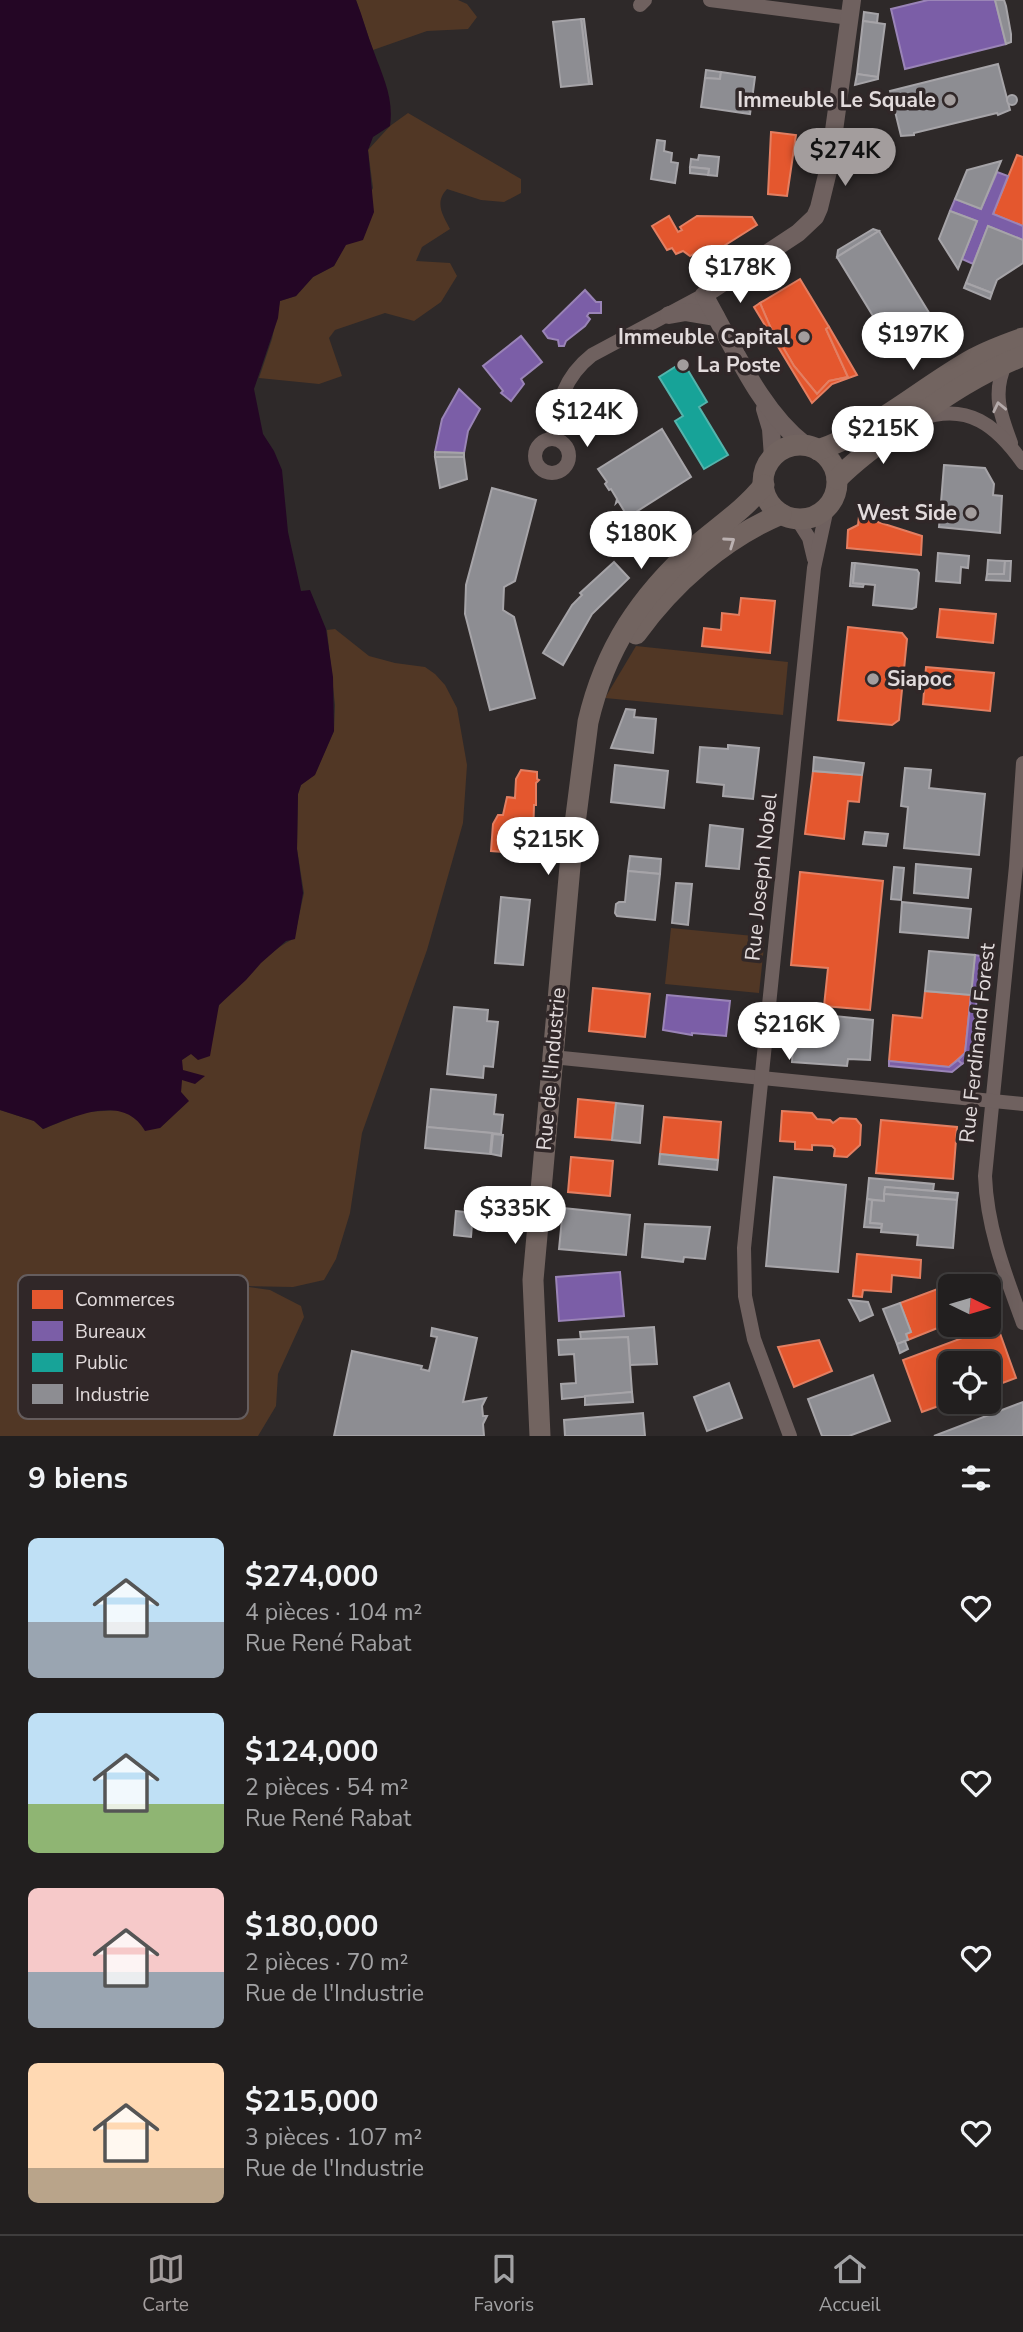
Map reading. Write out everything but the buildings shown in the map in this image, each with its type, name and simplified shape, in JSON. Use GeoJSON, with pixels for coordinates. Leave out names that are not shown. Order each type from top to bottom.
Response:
{"type":"FeatureCollection","features":[{"type":"Feature","properties":{"kind":"main road"},"geometry":{"type":"LineString","coordinates":[[773,457],[785,448],[833,445],[871,425],[972,359],[1023,338]]}},
{"type":"Feature","properties":{"kind":"main road"},"geometry":{"type":"LineString","coordinates":[[837,479],[865,453],[958,387],[1014,359]]}},
{"type":"Feature","properties":{"kind":"main road"},"geometry":{"type":"LineString","coordinates":[[812,447],[832,463],[837,479],[835,496],[827,508]]}},
{"type":"Feature","properties":{"kind":"main road","name":"Rue de l'Industrie"},"geometry":{"type":"LineString","coordinates":[[540,1436],[533,1280],[580,767],[592,704],[612,650],[647,595],[697,546],[745,507],[764,485],[765,470],[773,457]]}},
{"type":"Feature","properties":{"kind":"main road"},"geometry":{"type":"LineString","coordinates":[[764,485],[767,500],[789,517]]}},
{"type":"Feature","properties":{"kind":"main road","name":"Rue de l'Industrie"},"geometry":{"type":"LineString","coordinates":[[592,704],[620,656],[666,597],[705,560],[736,537],[789,517],[811,518],[827,508]]}},
{"type":"Feature","properties":{"kind":"street"},"geometry":{"type":"LineString","coordinates":[[553,438],[560,396],[573,373],[592,355],[669,315],[736,275],[798,233],[815,217],[819,208],[829,167],[851,9],[710,0]]}},
{"type":"Feature","properties":{"kind":"street"},"geometry":{"type":"LineString","coordinates":[[720,323],[722,297],[736,275]]}},
{"type":"Feature","properties":{"kind":"street"},"geometry":{"type":"LineString","coordinates":[[704,295],[760,396],[782,425],[812,447]]}},
{"type":"Feature","properties":{"kind":"street"},"geometry":{"type":"LineString","coordinates":[[669,315],[686,313],[720,323]]}},
{"type":"Feature","properties":{"kind":"street"},"geometry":{"type":"LineString","coordinates":[[1014,359],[998,382],[997,398],[1014,451]]}},
{"type":"Feature","properties":{"kind":"street"},"geometry":{"type":"LineString","coordinates":[[760,396],[771,429],[773,457]]}},
{"type":"Feature","properties":{"kind":"street"},"geometry":{"type":"LineString","coordinates":[[905,424],[938,415],[972,417],[987,423],[1023,463]]}},
{"type":"Feature","properties":{"kind":"street","name":"Rue Joseph Nobel"},"geometry":{"type":"LineString","coordinates":[[790,1436],[754,1339],[745,1296],[744,1248],[814,568],[827,508]]}},
{"type":"Feature","properties":{"kind":"street","name":"Rue Joseph Nobel"},"geometry":{"type":"LineString","coordinates":[[789,517],[812,544],[814,568]]}},
{"type":"Feature","properties":{"kind":"street","name":"Rue Ferdinand Forest"},"geometry":{"type":"LineString","coordinates":[[1023,763],[1016,866],[985,1175],[986,1200],[999,1260],[1023,1323]]}},
{"type":"Feature","properties":{"kind":"street"},"geometry":{"type":"LineString","coordinates":[[552,1057],[1023,1104]]}},
{"type":"Feature","properties":{"kind":"shaded area"},"geometry":{"type":"Polygon","coordinates":[[[0,0],[356,0],[389,97],[390,126],[373,137],[368,150],[374,212],[363,240],[346,245],[334,266],[313,277],[296,296],[280,301],[278,318],[254,389],[263,434],[282,470],[288,532],[301,591],[310,590],[326,629],[333,677],[334,731],[315,775],[301,785],[298,794],[297,849],[303,893],[295,939],[286,941],[219,1005],[210,1056],[198,1060],[191,1054],[182,1060],[183,1070],[205,1076],[195,1084],[182,1080],[181,1092],[189,1101],[160,1128],[145,1131],[136,1119],[112,1110],[83,1114],[43,1129],[34,1121],[0,1110],[0,0]]]}},
{"type":"Feature","properties":{"kind":"shaded area"},"geometry":{"type":"Polygon","coordinates":[[[356,0],[458,0],[467,4],[477,17],[468,29],[427,31],[373,50],[356,0]]]}},
{"type":"Feature","properties":{"kind":"shaded area"},"geometry":{"type":"Polygon","coordinates":[[[408,113],[521,179],[521,193],[504,202],[481,200],[447,189],[440,204],[450,229],[422,247],[416,261],[450,263],[457,276],[441,302],[414,321],[385,313],[335,330],[329,338],[342,376],[319,384],[259,378],[272,339],[280,301],[296,296],[313,277],[334,266],[373,188],[368,150],[390,126],[408,113]]]}},
{"type":"Feature","properties":{"kind":"shaded area"},"geometry":{"type":"Polygon","coordinates":[[[335,629],[369,656],[425,667],[435,674],[445,685],[457,708],[467,765],[463,823],[427,950],[362,1133],[350,1213],[336,1259],[324,1280],[293,1287],[248,1286],[248,1275],[18,1275],[18,1419],[248,1419],[248,1287],[270,1290],[301,1306],[304,1317],[278,1374],[276,1406],[258,1436],[0,1436],[0,1110],[34,1121],[43,1129],[86,1112],[120,1110],[160,1128],[188,1101],[181,1092],[182,1060],[200,1041],[220,1005],[235,987],[266,957],[294,939],[304,893],[297,849],[298,794],[301,785],[315,774],[334,731],[335,705],[327,630],[335,629]]]}},
{"type":"Feature","properties":{"kind":"shaded area"},"geometry":{"type":"Polygon","coordinates":[[[636,646],[788,662],[783,715],[605,698],[636,646]]]}},
{"type":"Feature","properties":{"kind":"shaded area"},"geometry":{"type":"Polygon","coordinates":[[[671,928],[765,937],[759,993],[665,984],[671,928]]]}},
{"type":"Feature","properties":{"kind":"place","name":"Immeuble Le Squale"},"geometry":{"type":"Point","coordinates":[950,100]}},
{"type":"Feature","properties":{"kind":"place","name":"Immeuble Capital"},"geometry":{"type":"Point","coordinates":[804,337]}},
{"type":"Feature","properties":{"kind":"place","name":"La Poste"},"geometry":{"type":"Point","coordinates":[683,365]}},
{"type":"Feature","properties":{"kind":"place","name":"West Side"},"geometry":{"type":"Point","coordinates":[971,513]}},
{"type":"Feature","properties":{"kind":"place","name":"Siapoc"},"geometry":{"type":"Point","coordinates":[873,679]}}]}
